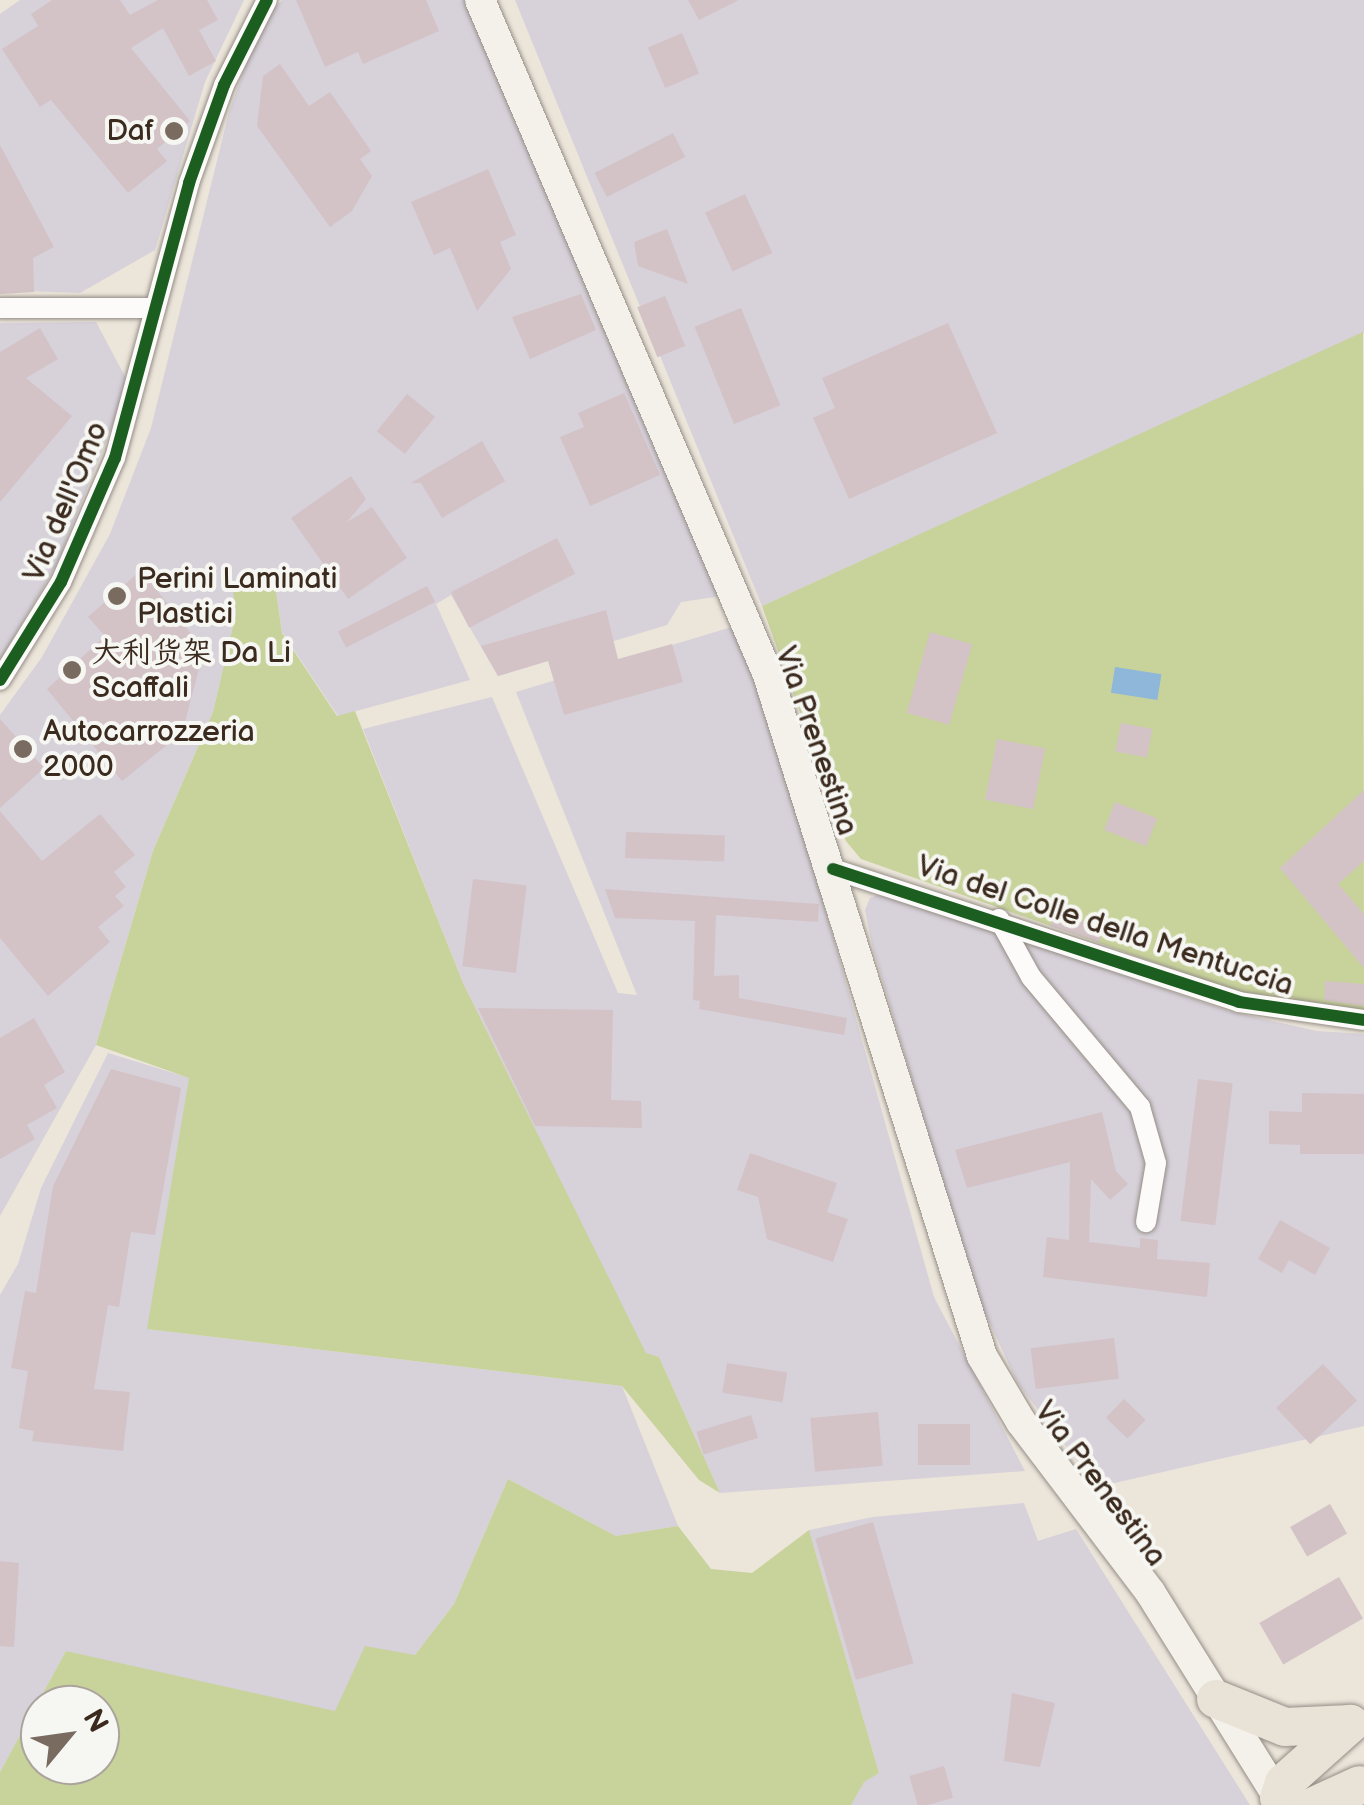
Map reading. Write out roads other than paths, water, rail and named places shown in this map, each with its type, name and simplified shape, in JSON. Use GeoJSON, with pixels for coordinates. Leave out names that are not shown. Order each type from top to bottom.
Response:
{"type":"FeatureCollection","features":[{"type":"Feature","properties":{"kind":"highway"},"geometry":{"type":"LineString","coordinates":[[1216,1698],[1285,1727],[1357,1719]]}},
{"type":"Feature","properties":{"kind":"highway"},"geometry":{"type":"LineString","coordinates":[[1357,1719],[1290,1773],[1293,1803],[1358,1790]]}},
{"type":"Feature","properties":{"kind":"main road","name":"Via Prenestina"},"geometry":{"type":"LineString","coordinates":[[480,0],[742,607],[833,869],[953,1278],[990,1374],[1110,1534],[1216,1698],[1293,1803]]}},
{"type":"Feature","properties":{"kind":"street","name":"Via dell'Omo"},"geometry":{"type":"LineString","coordinates":[[0,680],[41,619],[82,540],[137,389],[171,242],[224,84],[267,0]]}},
{"type":"Feature","properties":{"kind":"street"},"geometry":{"type":"LineString","coordinates":[[0,308],[156,308]]}},
{"type":"Feature","properties":{"kind":"street","name":"Via del Colle della Mentuccia"},"geometry":{"type":"LineString","coordinates":[[833,869],[998,919],[1239,1002],[1364,1020]]}},
{"type":"Feature","properties":{"kind":"street"},"geometry":{"type":"LineString","coordinates":[[998,919],[1031,977],[1120,1077],[1146,1118],[1156,1162],[1146,1222]]}},
{"type":"Feature","properties":{"kind":"water"},"geometry":{"type":"Polygon","coordinates":[[[1115,667],[1161,674],[1157,700],[1111,693],[1115,667]]]}},
{"type":"Feature","properties":{"kind":"place","name":"Daf"},"geometry":{"type":"Point","coordinates":[174,131]}},
{"type":"Feature","properties":{"kind":"place","name":"Perini Laminati Plastici"},"geometry":{"type":"Point","coordinates":[117,596]}},
{"type":"Feature","properties":{"kind":"place","name":"大利货架 Da Li Scaffali"},"geometry":{"type":"Point","coordinates":[72,670]}},
{"type":"Feature","properties":{"kind":"place","name":"Autocarrozzeria 2000"},"geometry":{"type":"Point","coordinates":[23,749]}}]}
